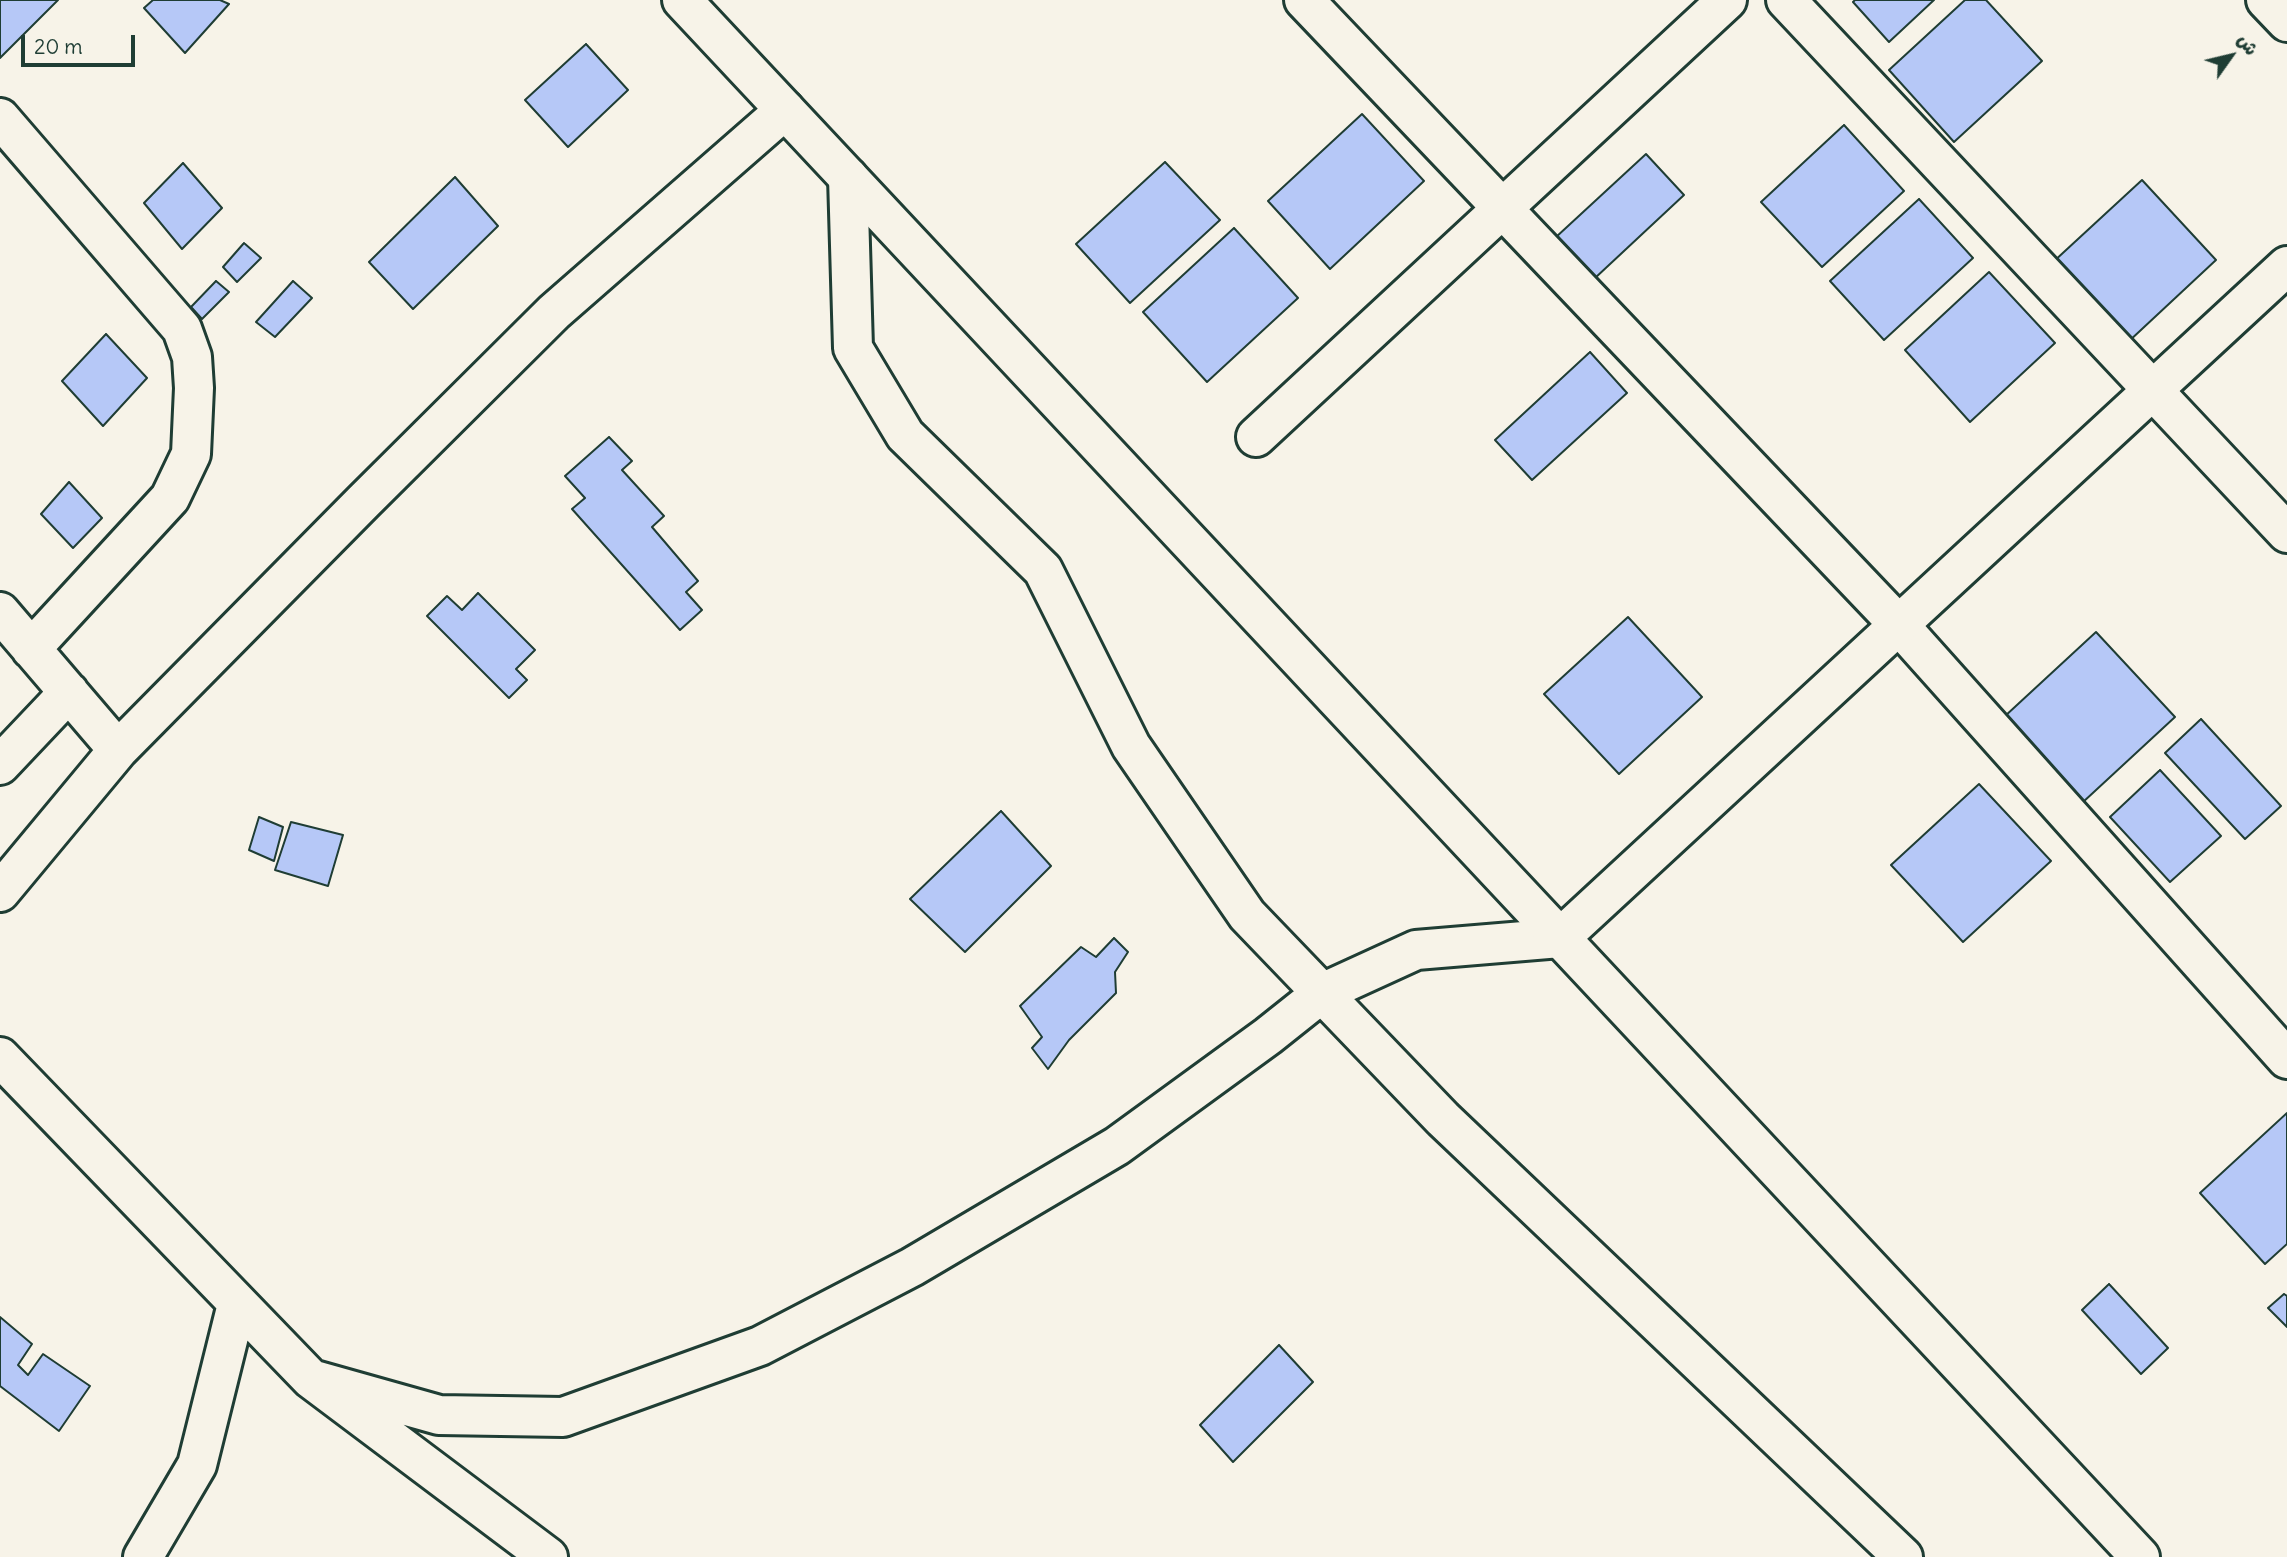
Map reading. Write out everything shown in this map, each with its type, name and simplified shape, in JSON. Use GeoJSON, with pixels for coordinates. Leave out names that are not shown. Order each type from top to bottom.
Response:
{"type":"FeatureCollection","features":[{"type":"Feature","properties":{"kind":"street"},"geometry":{"type":"LineString","coordinates":[[682,0],[2140,1557]]}},
{"type":"Feature","properties":{"kind":"street"},"geometry":{"type":"LineString","coordinates":[[1304,0],[1899,625],[2287,1059]]}},
{"type":"Feature","properties":{"kind":"street"},"geometry":{"type":"LineString","coordinates":[[1256,437],[1727,0]]}},
{"type":"Feature","properties":{"kind":"street"},"geometry":{"type":"LineString","coordinates":[[1786,0],[2287,533]]}},
{"type":"Feature","properties":{"kind":"street"},"geometry":{"type":"LineString","coordinates":[[2266,0],[2287,22]]}},
{"type":"Feature","properties":{"kind":"street"},"geometry":{"type":"LineString","coordinates":[[0,892],[118,750],[363,502],[554,313],[785,110]]}},
{"type":"Feature","properties":{"kind":"street"},"geometry":{"type":"LineString","coordinates":[[0,118],[182,329],[192,357],[194,388],[191,454],[170,498],[31,649]]}},
{"type":"Feature","properties":{"kind":"street"},"geometry":{"type":"LineString","coordinates":[[848,177],[853,348],[905,435],[1043,570],[1131,746],[1247,915],[1443,1119],[1903,1557]]}},
{"type":"Feature","properties":{"kind":"street"},"geometry":{"type":"LineString","coordinates":[[311,1379],[439,1415],[563,1417],[760,1346],[912,1267],[1117,1146],[1268,1036],[1322,993],[1416,950],[1560,938],[2287,266]]}},
{"type":"Feature","properties":{"kind":"street"},"geometry":{"type":"LineString","coordinates":[[0,612],[118,750]]}},
{"type":"Feature","properties":{"kind":"street"},"geometry":{"type":"LineString","coordinates":[[0,765],[69,692]]}},
{"type":"Feature","properties":{"kind":"street"},"geometry":{"type":"LineString","coordinates":[[0,1058],[311,1379],[548,1557]]}},
{"type":"Feature","properties":{"kind":"street"},"geometry":{"type":"LineString","coordinates":[[143,1557],[197,1465],[237,1304]]}},
{"type":"Feature","properties":{"kind":"building"},"geometry":{"type":"Polygon","coordinates":[[[0,0],[58,0],[0,58],[0,0]]]}},
{"type":"Feature","properties":{"kind":"building"},"geometry":{"type":"Polygon","coordinates":[[[153,0],[220,0],[229,4],[185,53],[144,8],[153,0]]]}},
{"type":"Feature","properties":{"kind":"building"},"geometry":{"type":"Polygon","coordinates":[[[1934,0],[1889,42],[1853,2],[1934,0]]]}},
{"type":"Feature","properties":{"kind":"building"},"geometry":{"type":"Polygon","coordinates":[[[1965,0],[1986,0],[2042,61],[1954,142],[1889,70],[1965,0]]]}},
{"type":"Feature","properties":{"kind":"building"},"geometry":{"type":"Polygon","coordinates":[[[586,44],[628,90],[568,147],[525,100],[586,44]]]}},
{"type":"Feature","properties":{"kind":"building"},"geometry":{"type":"Polygon","coordinates":[[[1362,114],[1424,181],[1330,269],[1268,201],[1362,114]]]}},
{"type":"Feature","properties":{"kind":"building"},"geometry":{"type":"Polygon","coordinates":[[[1844,125],[1904,191],[1822,267],[1761,202],[1844,125]]]}},
{"type":"Feature","properties":{"kind":"building"},"geometry":{"type":"Polygon","coordinates":[[[1646,154],[1684,195],[1594,279],[1555,238],[1646,154]]]}},
{"type":"Feature","properties":{"kind":"building"},"geometry":{"type":"Polygon","coordinates":[[[1165,162],[1220,220],[1130,303],[1076,244],[1165,162]]]}},
{"type":"Feature","properties":{"kind":"building"},"geometry":{"type":"Polygon","coordinates":[[[183,163],[222,208],[182,249],[144,203],[183,163]]]}},
{"type":"Feature","properties":{"kind":"building"},"geometry":{"type":"Polygon","coordinates":[[[455,177],[498,226],[413,309],[369,262],[455,177]]]}},
{"type":"Feature","properties":{"kind":"building"},"geometry":{"type":"Polygon","coordinates":[[[2142,180],[2216,260],[2127,343],[2052,263],[2142,180]]]}},
{"type":"Feature","properties":{"kind":"building"},"geometry":{"type":"Polygon","coordinates":[[[1919,199],[1973,258],[1884,340],[1830,281],[1919,199]]]}},
{"type":"Feature","properties":{"kind":"building"},"geometry":{"type":"Polygon","coordinates":[[[1234,228],[1298,298],[1207,382],[1143,312],[1234,228]]]}},
{"type":"Feature","properties":{"kind":"building"},"geometry":{"type":"Polygon","coordinates":[[[244,243],[261,258],[237,282],[223,267],[244,243]]]}},
{"type":"Feature","properties":{"kind":"building"},"geometry":{"type":"Polygon","coordinates":[[[1989,272],[2055,343],[1970,422],[1905,350],[1989,272]]]}},
{"type":"Feature","properties":{"kind":"building"},"geometry":{"type":"Polygon","coordinates":[[[216,281],[229,292],[202,319],[191,307],[216,281]]]}},
{"type":"Feature","properties":{"kind":"building"},"geometry":{"type":"Polygon","coordinates":[[[293,281],[312,298],[275,337],[256,322],[293,281]]]}},
{"type":"Feature","properties":{"kind":"building"},"geometry":{"type":"Polygon","coordinates":[[[106,334],[147,378],[103,426],[62,381],[106,334]]]}},
{"type":"Feature","properties":{"kind":"building"},"geometry":{"type":"Polygon","coordinates":[[[1590,352],[1627,393],[1532,480],[1495,440],[1590,352]]]}},
{"type":"Feature","properties":{"kind":"building"},"geometry":{"type":"Polygon","coordinates":[[[609,437],[632,461],[622,470],[664,516],[652,527],[698,581],[686,592],[702,610],[680,630],[572,509],[585,498],[565,476],[609,437]]]}},
{"type":"Feature","properties":{"kind":"building"},"geometry":{"type":"Polygon","coordinates":[[[69,482],[102,518],[73,548],[41,514],[69,482]]]}},
{"type":"Feature","properties":{"kind":"building"},"geometry":{"type":"Polygon","coordinates":[[[478,593],[535,650],[516,669],[527,680],[509,698],[427,616],[447,596],[462,610],[478,593]]]}},
{"type":"Feature","properties":{"kind":"building"},"geometry":{"type":"Polygon","coordinates":[[[1628,617],[1702,697],[1619,774],[1544,694],[1628,617]]]}},
{"type":"Feature","properties":{"kind":"building"},"geometry":{"type":"Polygon","coordinates":[[[2096,632],[2175,717],[2082,803],[2004,717],[2096,632]]]}},
{"type":"Feature","properties":{"kind":"building"},"geometry":{"type":"Polygon","coordinates":[[[2201,719],[2281,806],[2245,839],[2165,753],[2201,719]]]}},
{"type":"Feature","properties":{"kind":"building"},"geometry":{"type":"Polygon","coordinates":[[[2160,770],[2221,836],[2170,882],[2110,817],[2160,770]]]}},
{"type":"Feature","properties":{"kind":"building"},"geometry":{"type":"Polygon","coordinates":[[[1979,784],[2051,861],[1963,942],[1891,865],[1979,784]]]}},
{"type":"Feature","properties":{"kind":"building"},"geometry":{"type":"Polygon","coordinates":[[[1001,811],[1051,866],[965,952],[910,899],[1001,811]]]}},
{"type":"Feature","properties":{"kind":"building"},"geometry":{"type":"Polygon","coordinates":[[[259,817],[283,827],[274,861],[249,850],[259,817]]]}},
{"type":"Feature","properties":{"kind":"building"},"geometry":{"type":"Polygon","coordinates":[[[291,822],[343,835],[328,886],[275,870],[291,822]]]}},
{"type":"Feature","properties":{"kind":"building"},"geometry":{"type":"Polygon","coordinates":[[[1114,938],[1128,952],[1115,972],[1116,993],[1069,1040],[1048,1069],[1032,1048],[1042,1037],[1020,1006],[1081,947],[1096,957],[1114,938]]]}},
{"type":"Feature","properties":{"kind":"building"},"geometry":{"type":"Polygon","coordinates":[[[2287,1113],[2287,1244],[2265,1264],[2200,1193],[2287,1113]]]}},
{"type":"Feature","properties":{"kind":"building"},"geometry":{"type":"Polygon","coordinates":[[[2109,1284],[2168,1348],[2141,1374],[2082,1310],[2109,1284]]]}},
{"type":"Feature","properties":{"kind":"building"},"geometry":{"type":"Polygon","coordinates":[[[2284,1294],[2287,1296],[2287,1327],[2268,1308],[2284,1294]]]}},
{"type":"Feature","properties":{"kind":"building"},"geometry":{"type":"Polygon","coordinates":[[[0,1317],[32,1344],[18,1365],[28,1375],[43,1354],[90,1386],[59,1431],[0,1386],[0,1317]]]}},
{"type":"Feature","properties":{"kind":"building"},"geometry":{"type":"Polygon","coordinates":[[[1279,1345],[1313,1382],[1233,1462],[1200,1425],[1279,1345]]]}}]}
